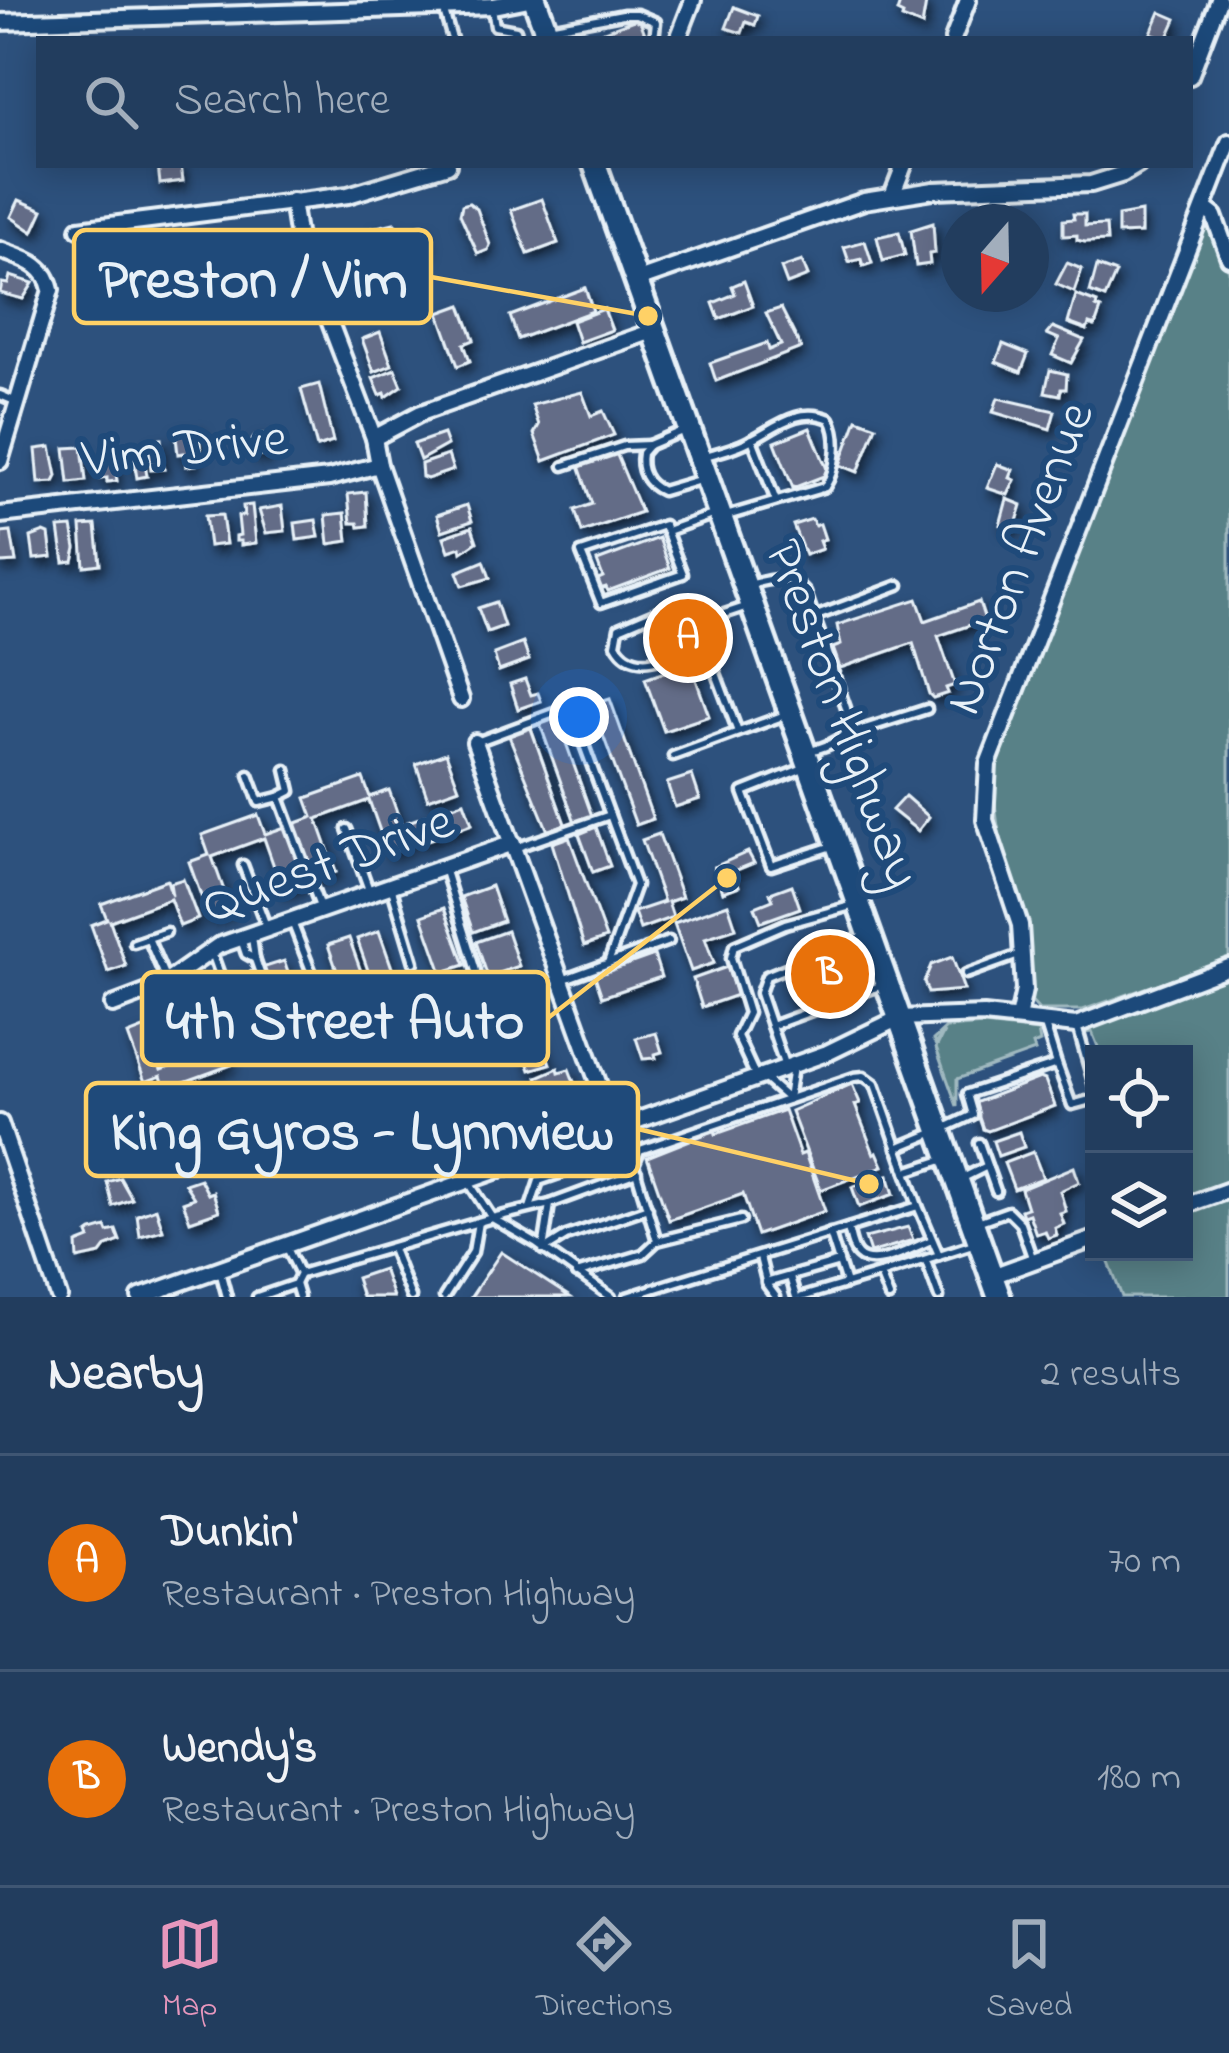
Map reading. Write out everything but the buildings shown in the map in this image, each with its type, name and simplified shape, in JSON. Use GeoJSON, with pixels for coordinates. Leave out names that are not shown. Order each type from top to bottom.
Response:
{"type":"FeatureCollection","features":[{"type":"Feature","properties":{"kind":"main road"},"geometry":{"type":"LineString","coordinates":[[535,0],[547,34]]}},
{"type":"Feature","properties":{"kind":"main road","name":"Preston Highway"},"geometry":{"type":"LineString","coordinates":[[597,168],[996,1286]]}},
{"type":"Feature","properties":{"kind":"street"},"geometry":{"type":"LineString","coordinates":[[0,22],[491,5],[524,0]]}},
{"type":"Feature","properties":{"kind":"street"},"geometry":{"type":"LineString","coordinates":[[679,36],[693,0]]}},
{"type":"Feature","properties":{"kind":"street"},"geometry":{"type":"LineString","coordinates":[[954,36],[968,0]]}},
{"type":"Feature","properties":{"kind":"street"},"geometry":{"type":"LineString","coordinates":[[1193,68],[1219,0]]}},
{"type":"Feature","properties":{"kind":"street","name":"Norton Avenue"},"geometry":{"type":"LineString","coordinates":[[1018,1018],[1024,990],[1020,925],[985,820],[988,764],[1229,142]]}},
{"type":"Feature","properties":{"kind":"street"},"geometry":{"type":"LineString","coordinates":[[80,229],[373,190],[439,168]]}},
{"type":"Feature","properties":{"kind":"street"},"geometry":{"type":"LineString","coordinates":[[892,196],[903,168]]}},
{"type":"Feature","properties":{"kind":"street"},"geometry":{"type":"LineString","coordinates":[[638,280],[822,215],[892,196],[1091,184],[1133,168]]}},
{"type":"Feature","properties":{"kind":"street"},"geometry":{"type":"LineString","coordinates":[[292,201],[298,238],[374,438],[379,465],[461,699]]}},
{"type":"Feature","properties":{"kind":"street"},"geometry":{"type":"LineString","coordinates":[[1204,208],[1214,216],[1229,258]]}},
{"type":"Feature","properties":{"kind":"street"},"geometry":{"type":"LineString","coordinates":[[0,250],[41,268],[51,290],[0,461]]}},
{"type":"Feature","properties":{"kind":"street"},"geometry":{"type":"LineString","coordinates":[[374,438],[421,413],[653,331]]}},
{"type":"Feature","properties":{"kind":"street","name":"Vim Drive"},"geometry":{"type":"LineString","coordinates":[[0,515],[329,478],[379,465]]}},
{"type":"Feature","properties":{"kind":"street"},"geometry":{"type":"LineString","coordinates":[[475,742],[604,1099],[620,1126]]}},
{"type":"Feature","properties":{"kind":"street","name":"Quest Drive"},"geometry":{"type":"LineString","coordinates":[[113,1005],[163,986],[211,950],[514,846]]}},
{"type":"Feature","properties":{"kind":"street"},"geometry":{"type":"LineString","coordinates":[[140,1297],[175,1291],[220,1269],[827,1053],[899,1018],[984,1015],[1076,1025],[1229,967]]}},
{"type":"Feature","properties":{"kind":"street"},"geometry":{"type":"LineString","coordinates":[[0,1123],[59,1297]]}},
{"type":"Feature","properties":{"kind":"street"},"geometry":{"type":"LineString","coordinates":[[1193,1203],[1229,1190]]}},
{"type":"Feature","properties":{"kind":"street"},"geometry":{"type":"LineString","coordinates":[[996,1286],[1033,1261],[1085,1242]]}},
{"type":"Feature","properties":{"kind":"lane"},"geometry":{"type":"LineString","coordinates":[[491,5],[495,26],[516,30],[518,36]]}},
{"type":"Feature","properties":{"kind":"lane"},"geometry":{"type":"LineString","coordinates":[[443,7],[451,36]]}},
{"type":"Feature","properties":{"kind":"lane"},"geometry":{"type":"LineString","coordinates":[[547,34],[637,14],[656,22],[654,36]]}},
{"type":"Feature","properties":{"kind":"lane"},"geometry":{"type":"LineString","coordinates":[[0,395],[16,402]]}},
{"type":"Feature","properties":{"kind":"lane"},"geometry":{"type":"LineString","coordinates":[[649,445],[640,462],[650,486],[674,491],[768,426],[810,413],[830,419],[835,429],[833,468],[825,488],[667,531]]}},
{"type":"Feature","properties":{"kind":"lane"},"geometry":{"type":"LineString","coordinates":[[564,466],[625,446],[649,445],[688,428]]}},
{"type":"Feature","properties":{"kind":"lane"},"geometry":{"type":"LineString","coordinates":[[752,439],[776,501]]}},
{"type":"Feature","properties":{"kind":"lane"},"geometry":{"type":"LineString","coordinates":[[664,525],[667,531],[683,574],[601,603],[581,553],[664,525]]}},
{"type":"Feature","properties":{"kind":"lane"},"geometry":{"type":"LineString","coordinates":[[712,618],[772,579],[798,583],[846,708],[846,735]]}},
{"type":"Feature","properties":{"kind":"lane"},"geometry":{"type":"LineString","coordinates":[[814,617],[898,585]]}},
{"type":"Feature","properties":{"kind":"lane"},"geometry":{"type":"LineString","coordinates":[[673,605],[691,605],[712,618],[714,628],[705,642],[643,664],[625,658],[616,644],[615,636],[624,624],[673,605]]}},
{"type":"Feature","properties":{"kind":"lane"},"geometry":{"type":"LineString","coordinates":[[714,668],[738,732]]}},
{"type":"Feature","properties":{"kind":"lane"},"geometry":{"type":"LineString","coordinates":[[475,742],[570,707],[635,885],[608,963]]}},
{"type":"Feature","properties":{"kind":"lane"},"geometry":{"type":"LineString","coordinates":[[839,844],[771,866],[743,792],[846,735],[927,709]]}},
{"type":"Feature","properties":{"kind":"lane"},"geometry":{"type":"LineString","coordinates":[[673,756],[790,713]]}},
{"type":"Feature","properties":{"kind":"lane"},"geometry":{"type":"LineString","coordinates":[[248,776],[259,802],[291,791],[286,770]]}},
{"type":"Feature","properties":{"kind":"lane"},"geometry":{"type":"LineString","coordinates":[[278,797],[322,910]]}},
{"type":"Feature","properties":{"kind":"lane"},"geometry":{"type":"LineString","coordinates":[[514,846],[610,815]]}},
{"type":"Feature","properties":{"kind":"lane"},"geometry":{"type":"LineString","coordinates":[[347,829],[370,893]]}},
{"type":"Feature","properties":{"kind":"lane"},"geometry":{"type":"LineString","coordinates":[[243,865],[267,929]]}},
{"type":"Feature","properties":{"kind":"lane"},"geometry":{"type":"LineString","coordinates":[[444,868],[476,971]]}},
{"type":"Feature","properties":{"kind":"lane"},"geometry":{"type":"LineString","coordinates":[[392,886],[414,962]]}},
{"type":"Feature","properties":{"kind":"lane"},"geometry":{"type":"LineString","coordinates":[[788,1099],[759,1076],[737,1036],[748,1013],[730,958],[734,946],[785,924],[860,903]]}},
{"type":"Feature","properties":{"kind":"lane"},"geometry":{"type":"LineString","coordinates":[[291,921],[319,991]]}},
{"type":"Feature","properties":{"kind":"lane"},"geometry":{"type":"LineString","coordinates":[[134,943],[166,932]]}},
{"type":"Feature","properties":{"kind":"lane"},"geometry":{"type":"LineString","coordinates":[[788,1099],[789,1065],[771,1026],[760,985],[777,969],[872,934]]}},
{"type":"Feature","properties":{"kind":"lane"},"geometry":{"type":"LineString","coordinates":[[211,950],[242,1036],[263,1044],[276,1038],[278,1022],[246,937]]}},
{"type":"Feature","properties":{"kind":"lane"},"geometry":{"type":"LineString","coordinates":[[148,938],[182,1046]]}},
{"type":"Feature","properties":{"kind":"lane"},"geometry":{"type":"LineString","coordinates":[[562,980],[669,941]]}},
{"type":"Feature","properties":{"kind":"lane"},"geometry":{"type":"LineString","coordinates":[[966,974],[1023,954]]}},
{"type":"Feature","properties":{"kind":"lane"},"geometry":{"type":"LineString","coordinates":[[771,1026],[888,983]]}},
{"type":"Feature","properties":{"kind":"lane"},"geometry":{"type":"LineString","coordinates":[[1043,1020],[1072,1105],[1085,1101]]}},
{"type":"Feature","properties":{"kind":"lane"},"geometry":{"type":"LineString","coordinates":[[1076,1025],[1085,1056]]}},
{"type":"Feature","properties":{"kind":"lane"},"geometry":{"type":"LineString","coordinates":[[897,1148],[973,1114],[967,1094],[1057,1064]]}},
{"type":"Feature","properties":{"kind":"lane"},"geometry":{"type":"LineString","coordinates":[[657,1241],[637,1172],[635,1156],[640,1150],[854,1077],[870,1079],[939,1256]]}},
{"type":"Feature","properties":{"kind":"lane"},"geometry":{"type":"LineString","coordinates":[[979,1143],[996,1191]]}},
{"type":"Feature","properties":{"kind":"lane"},"geometry":{"type":"LineString","coordinates":[[530,1208],[539,1181],[615,1155],[635,1156]]}},
{"type":"Feature","properties":{"kind":"lane"},"geometry":{"type":"LineString","coordinates":[[906,1172],[950,1157]]}},
{"type":"Feature","properties":{"kind":"lane"},"geometry":{"type":"LineString","coordinates":[[958,1180],[987,1166]]}},
{"type":"Feature","properties":{"kind":"lane"},"geometry":{"type":"LineString","coordinates":[[298,1297],[295,1284],[300,1274],[550,1204],[637,1172]]}},
{"type":"Feature","properties":{"kind":"lane"},"geometry":{"type":"LineString","coordinates":[[468,1180],[492,1218],[611,1297]]}},
{"type":"Feature","properties":{"kind":"lane"},"geometry":{"type":"LineString","coordinates":[[542,1251],[550,1204]]}},
{"type":"Feature","properties":{"kind":"lane"},"geometry":{"type":"LineString","coordinates":[[627,1297],[918,1206]]}},
{"type":"Feature","properties":{"kind":"lane"},"geometry":{"type":"LineString","coordinates":[[542,1251],[566,1236],[648,1208]]}},
{"type":"Feature","properties":{"kind":"lane"},"geometry":{"type":"LineString","coordinates":[[790,1276],[799,1297],[880,1274],[939,1256],[1008,1211],[1020,1223],[1033,1261]]}},
{"type":"Feature","properties":{"kind":"lane"},"geometry":{"type":"LineString","coordinates":[[576,1274],[643,1254],[657,1241],[741,1220]]}},
{"type":"Feature","properties":{"kind":"lane"},"geometry":{"type":"LineString","coordinates":[[445,1297],[473,1252],[478,1222]]}},
{"type":"Feature","properties":{"kind":"lane"},"geometry":{"type":"LineString","coordinates":[[848,1228],[856,1253],[863,1259],[876,1260],[932,1240]]}},
{"type":"Feature","properties":{"kind":"lane"},"geometry":{"type":"LineString","coordinates":[[830,1233],[846,1284]]}},
{"type":"Feature","properties":{"kind":"lane"},"geometry":{"type":"LineString","coordinates":[[286,1245],[300,1274]]}},
{"type":"Feature","properties":{"kind":"lane"},"geometry":{"type":"LineString","coordinates":[[392,1249],[411,1297]]}},
{"type":"Feature","properties":{"kind":"lane"},"geometry":{"type":"LineString","coordinates":[[759,1256],[774,1297]]}},
{"type":"Feature","properties":{"kind":"lane"},"geometry":{"type":"LineString","coordinates":[[926,1260],[939,1297]]}},
{"type":"Feature","properties":{"kind":"lane"},"geometry":{"type":"LineString","coordinates":[[766,1283],[839,1262]]}},
{"type":"Feature","properties":{"kind":"lane"},"geometry":{"type":"LineString","coordinates":[[220,1269],[227,1297]]}},
{"type":"Feature","properties":{"kind":"lane"},"geometry":{"type":"LineString","coordinates":[[880,1274],[889,1297]]}},
{"type":"Feature","properties":{"kind":"lane"},"geometry":{"type":"LineString","coordinates":[[257,1297],[295,1284]]}},
{"type":"Feature","properties":{"kind":"green space"},"geometry":{"type":"Polygon","coordinates":[[[1210,226],[1229,271],[1229,959],[1083,1010],[1039,1010],[1029,999],[1028,931],[999,830],[997,762],[1203,227],[1210,226]]]}},
{"type":"Feature","properties":{"kind":"green space"},"geometry":{"type":"Polygon","coordinates":[[[1229,972],[1229,1185],[1193,1199],[1193,1045],[1097,1045],[1092,1032],[1083,1033],[1082,1027],[1229,972]]]}},
{"type":"Feature","properties":{"kind":"green space"},"geometry":{"type":"Polygon","coordinates":[[[984,1025],[1038,1031],[1040,1042],[1033,1045],[1035,1051],[957,1079],[957,1106],[936,1048],[944,1032],[935,1044],[933,1040],[946,1028],[984,1025]]]}},
{"type":"Feature","properties":{"kind":"green space"},"geometry":{"type":"Polygon","coordinates":[[[1229,1196],[1229,1297],[1122,1297],[1108,1261],[1193,1261],[1193,1210],[1229,1196]]]}},
{"type":"Feature","properties":{"kind":"place","name":"Preston / Vim"},"geometry":{"type":"Point","coordinates":[648,316]}},
{"type":"Feature","properties":{"kind":"place","name":"Dunkin'"},"geometry":{"type":"Point","coordinates":[688,638]}},
{"type":"Feature","properties":{"kind":"place","name":"4th Street Auto"},"geometry":{"type":"Point","coordinates":[727,878]}},
{"type":"Feature","properties":{"kind":"place","name":"Wendy's"},"geometry":{"type":"Point","coordinates":[830,974]}},
{"type":"Feature","properties":{"kind":"place","name":"King Gyros - Lynnview"},"geometry":{"type":"Point","coordinates":[869,1184]}}]}
